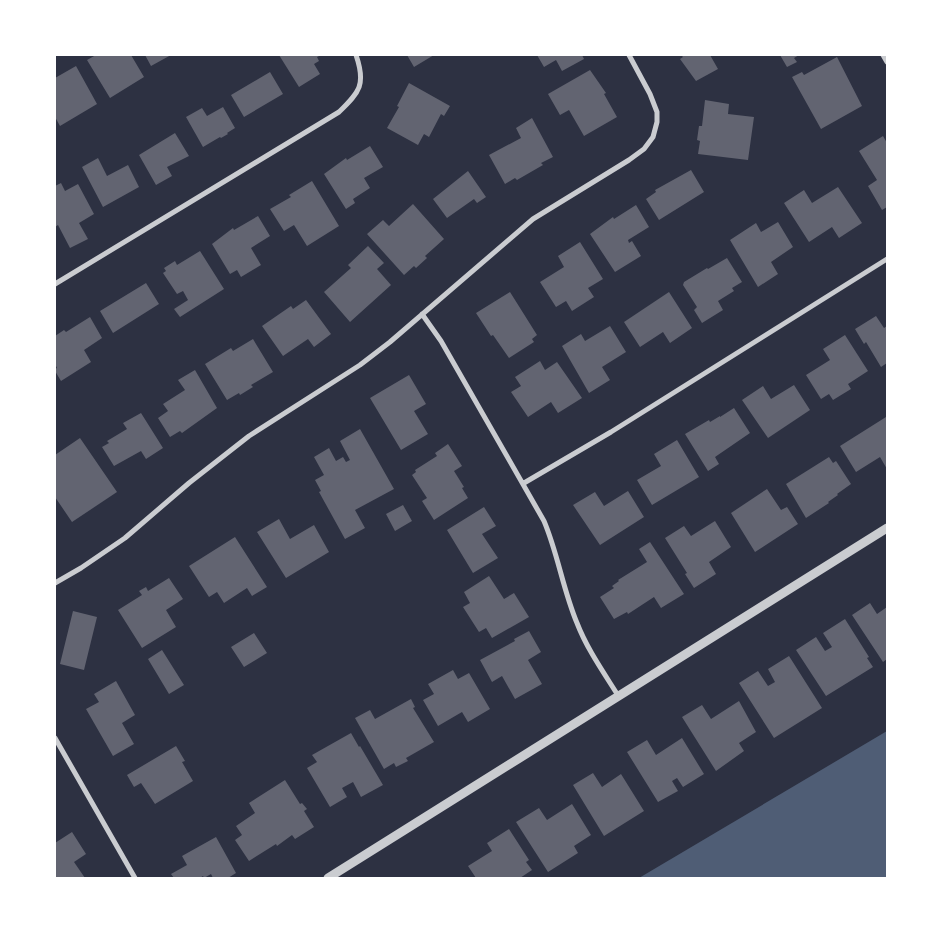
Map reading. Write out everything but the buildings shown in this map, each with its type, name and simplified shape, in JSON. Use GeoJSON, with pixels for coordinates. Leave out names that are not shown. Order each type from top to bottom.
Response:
{"type":"FeatureCollection","features":[{"type":"Feature","properties":{"kind":"street"},"geometry":{"type":"LineString","coordinates":[[55,284],[338,112],[355,95],[361,84],[361,70],[356,55]]}},
{"type":"Feature","properties":{"kind":"street"},"geometry":{"type":"LineString","coordinates":[[55,584],[125,538],[249,436],[360,366],[532,219],[644,149],[652,137],[658,122],[655,104],[629,55]]}},
{"type":"Feature","properties":{"kind":"street"},"geometry":{"type":"LineString","coordinates":[[883,55],[887,62]]}},
{"type":"Feature","properties":{"kind":"street"},"geometry":{"type":"LineString","coordinates":[[524,484],[611,432],[887,259]]}},
{"type":"Feature","properties":{"kind":"street"},"geometry":{"type":"LineString","coordinates":[[422,314],[442,341],[544,521],[577,624],[593,655],[619,696]]}},
{"type":"Feature","properties":{"kind":"street"},"geometry":{"type":"LineString","coordinates":[[328,878],[887,528]]}},
{"type":"Feature","properties":{"kind":"street"},"geometry":{"type":"LineString","coordinates":[[55,738],[136,878]]}},
{"type":"Feature","properties":{"kind":"water"},"geometry":{"type":"Polygon","coordinates":[[[887,731],[887,878],[639,878],[887,731]]]}}]}
